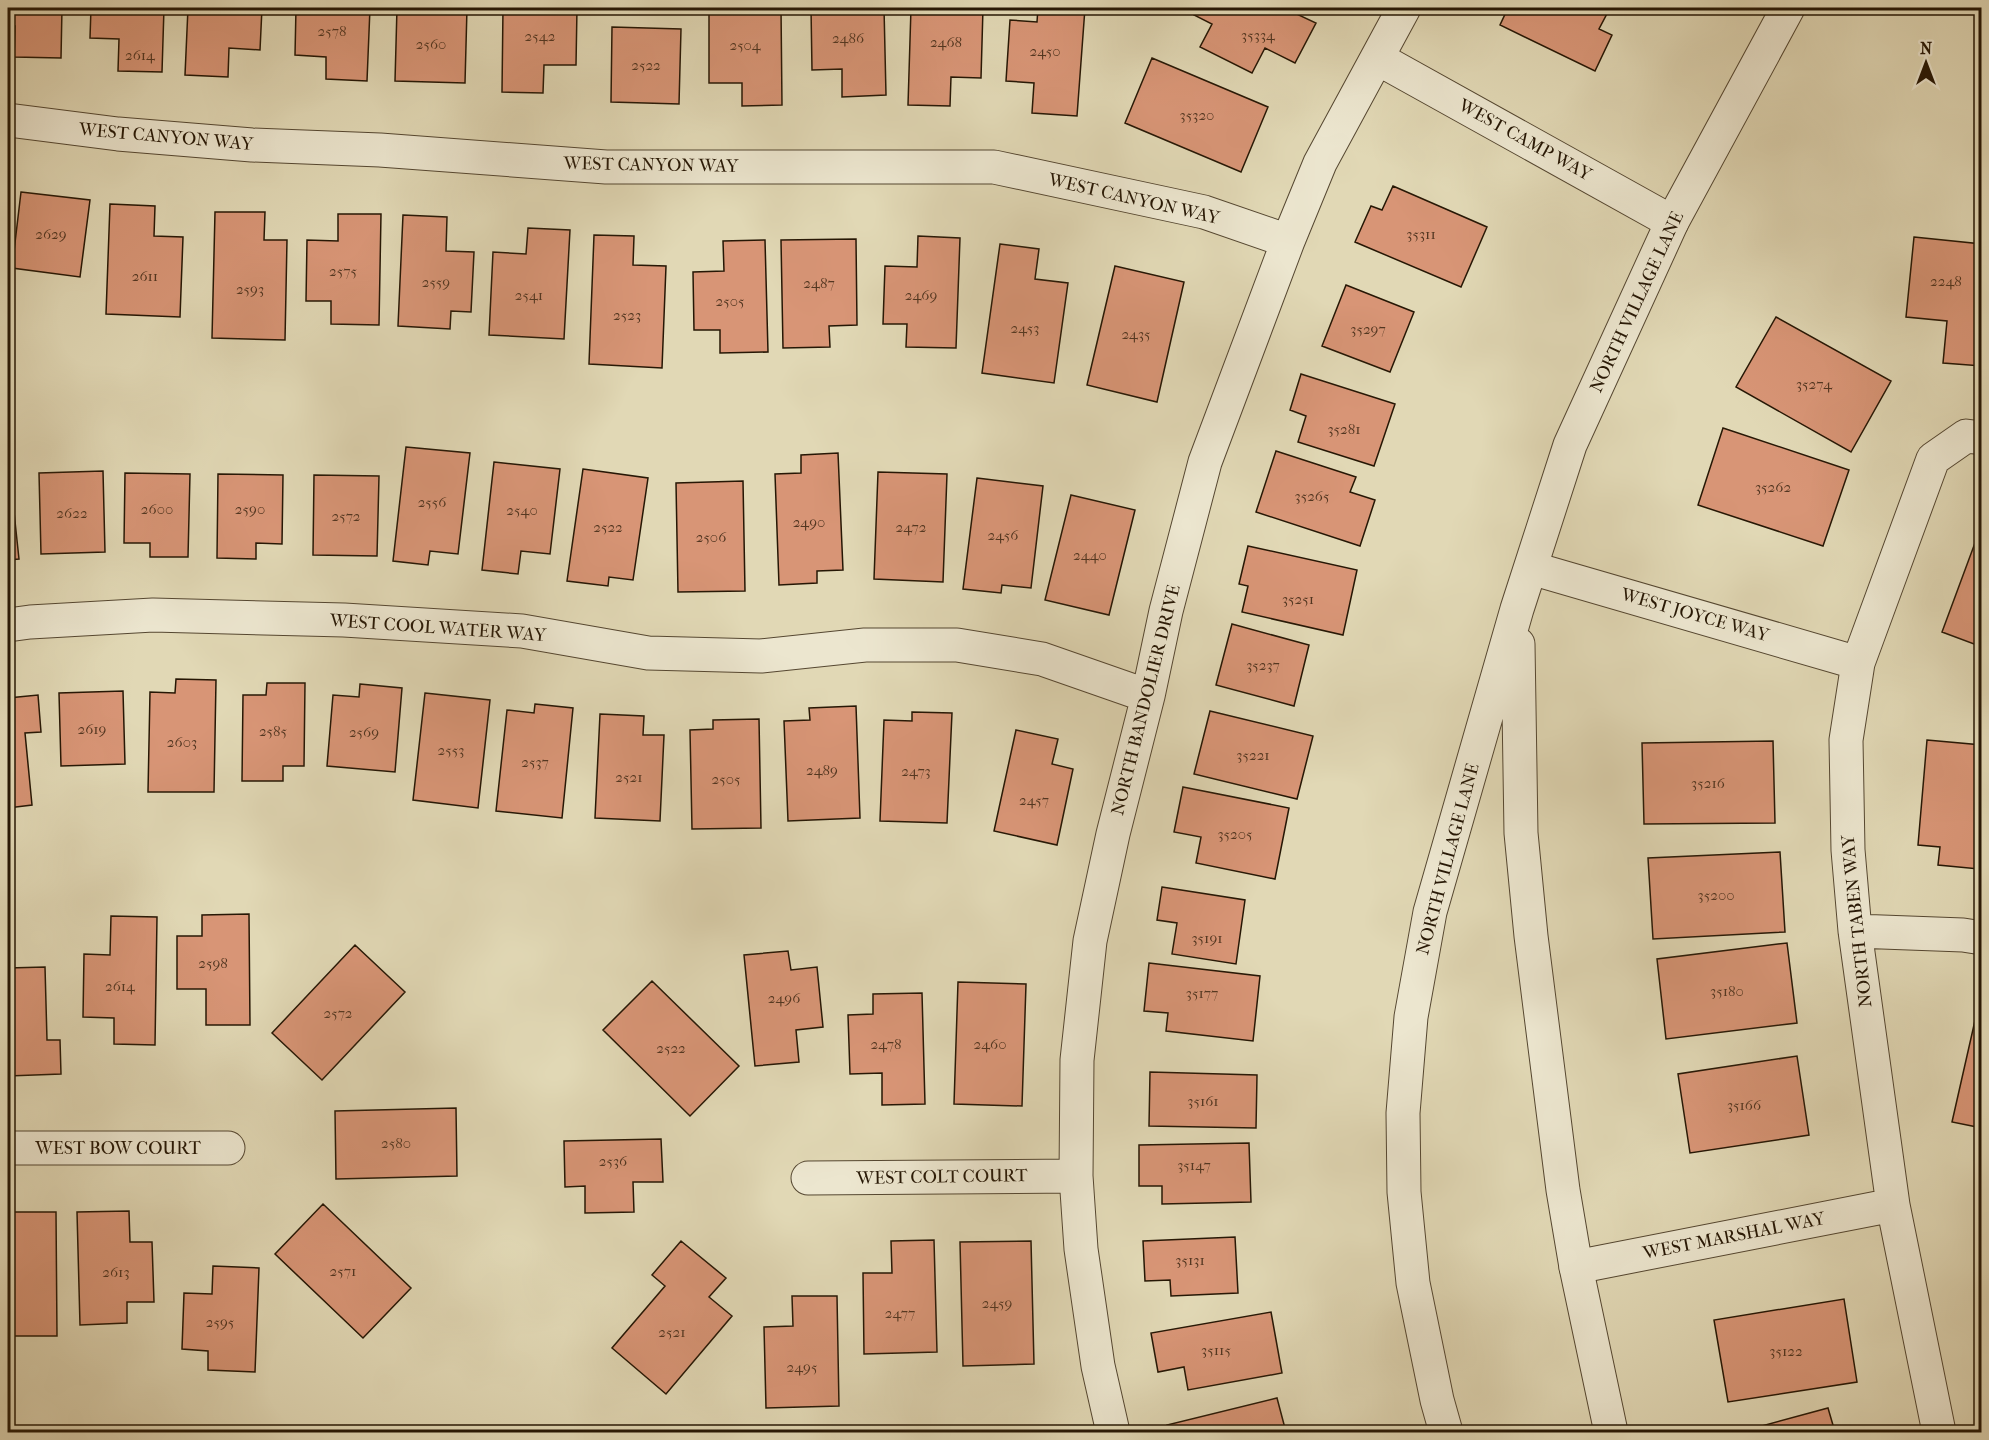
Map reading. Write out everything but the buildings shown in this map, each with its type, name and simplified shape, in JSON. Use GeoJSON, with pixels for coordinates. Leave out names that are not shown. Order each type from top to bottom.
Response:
{"type":"FeatureCollection","features":[{"type":"Feature","properties":{"kind":"street","name":"NORTH BANDOLIER DRIVE"},"geometry":{"type":"LineString","coordinates":[[1113,1432],[1098,1365],[1081,1249],[1076,1176],[1077,1060],[1090,941],[1166,610],[1205,462],[1288,241],[1320,164],[1404,8]]}},
{"type":"Feature","properties":{"kind":"street","name":"NORTH VILLAGE LANE"},"geometry":{"type":"LineString","coordinates":[[1446,1432],[1437,1400],[1413,1283],[1404,1192],[1403,1113],[1410,1029],[1431,912],[1517,609],[1570,446],[1672,222],[1788,8]]}},
{"type":"Feature","properties":{"kind":"street","name":"WEST CAMP WAY"},"geometry":{"type":"LineString","coordinates":[[1377,58],[1672,222]]}},
{"type":"Feature","properties":{"kind":"street","name":"WEST CANYON WAY"},"geometry":{"type":"LineString","coordinates":[[8,120],[118,134],[252,145],[380,150],[606,167],[994,167],[1204,212],[1288,241]]}},
{"type":"Feature","properties":{"kind":"street","name":"NORTH TABEN WAY"},"geometry":{"type":"LineString","coordinates":[[1939,1432],[1893,1205],[1855,931],[1848,850],[1846,740],[1858,663],[1933,459],[1974,437]]}},
{"type":"Feature","properties":{"kind":"street","name":"WEST JOYCE WAY"},"geometry":{"type":"LineString","coordinates":[[1531,568],[1858,663]]}},
{"type":"Feature","properties":{"kind":"street","name":"NORTH VILLAGE LANE"},"geometry":{"type":"LineString","coordinates":[[1517,609],[1521,832],[1531,936],[1575,1267],[1611,1432]]}},
{"type":"Feature","properties":{"kind":"street","name":"WEST COOL WATER WAY"},"geometry":{"type":"LineString","coordinates":[[8,625],[153,615],[344,620],[522,631],[648,653],[761,656],[865,645],[957,645],[1042,659],[1148,696]]}},
{"type":"Feature","properties":{"kind":"street"},"geometry":{"type":"LineString","coordinates":[[1855,931],[1963,935],[1982,938]]}},
{"type":"Feature","properties":{"kind":"street","name":"WEST BOW COURT"},"geometry":{"type":"LineString","coordinates":[[8,1148],[228,1148]]}},
{"type":"Feature","properties":{"kind":"street","name":"WEST COLT COURT"},"geometry":{"type":"LineString","coordinates":[[808,1178],[1076,1176]]}},
{"type":"Feature","properties":{"kind":"street","name":"WEST MARSHAL WAY"},"geometry":{"type":"LineString","coordinates":[[1575,1267],[1893,1205]]}}]}
